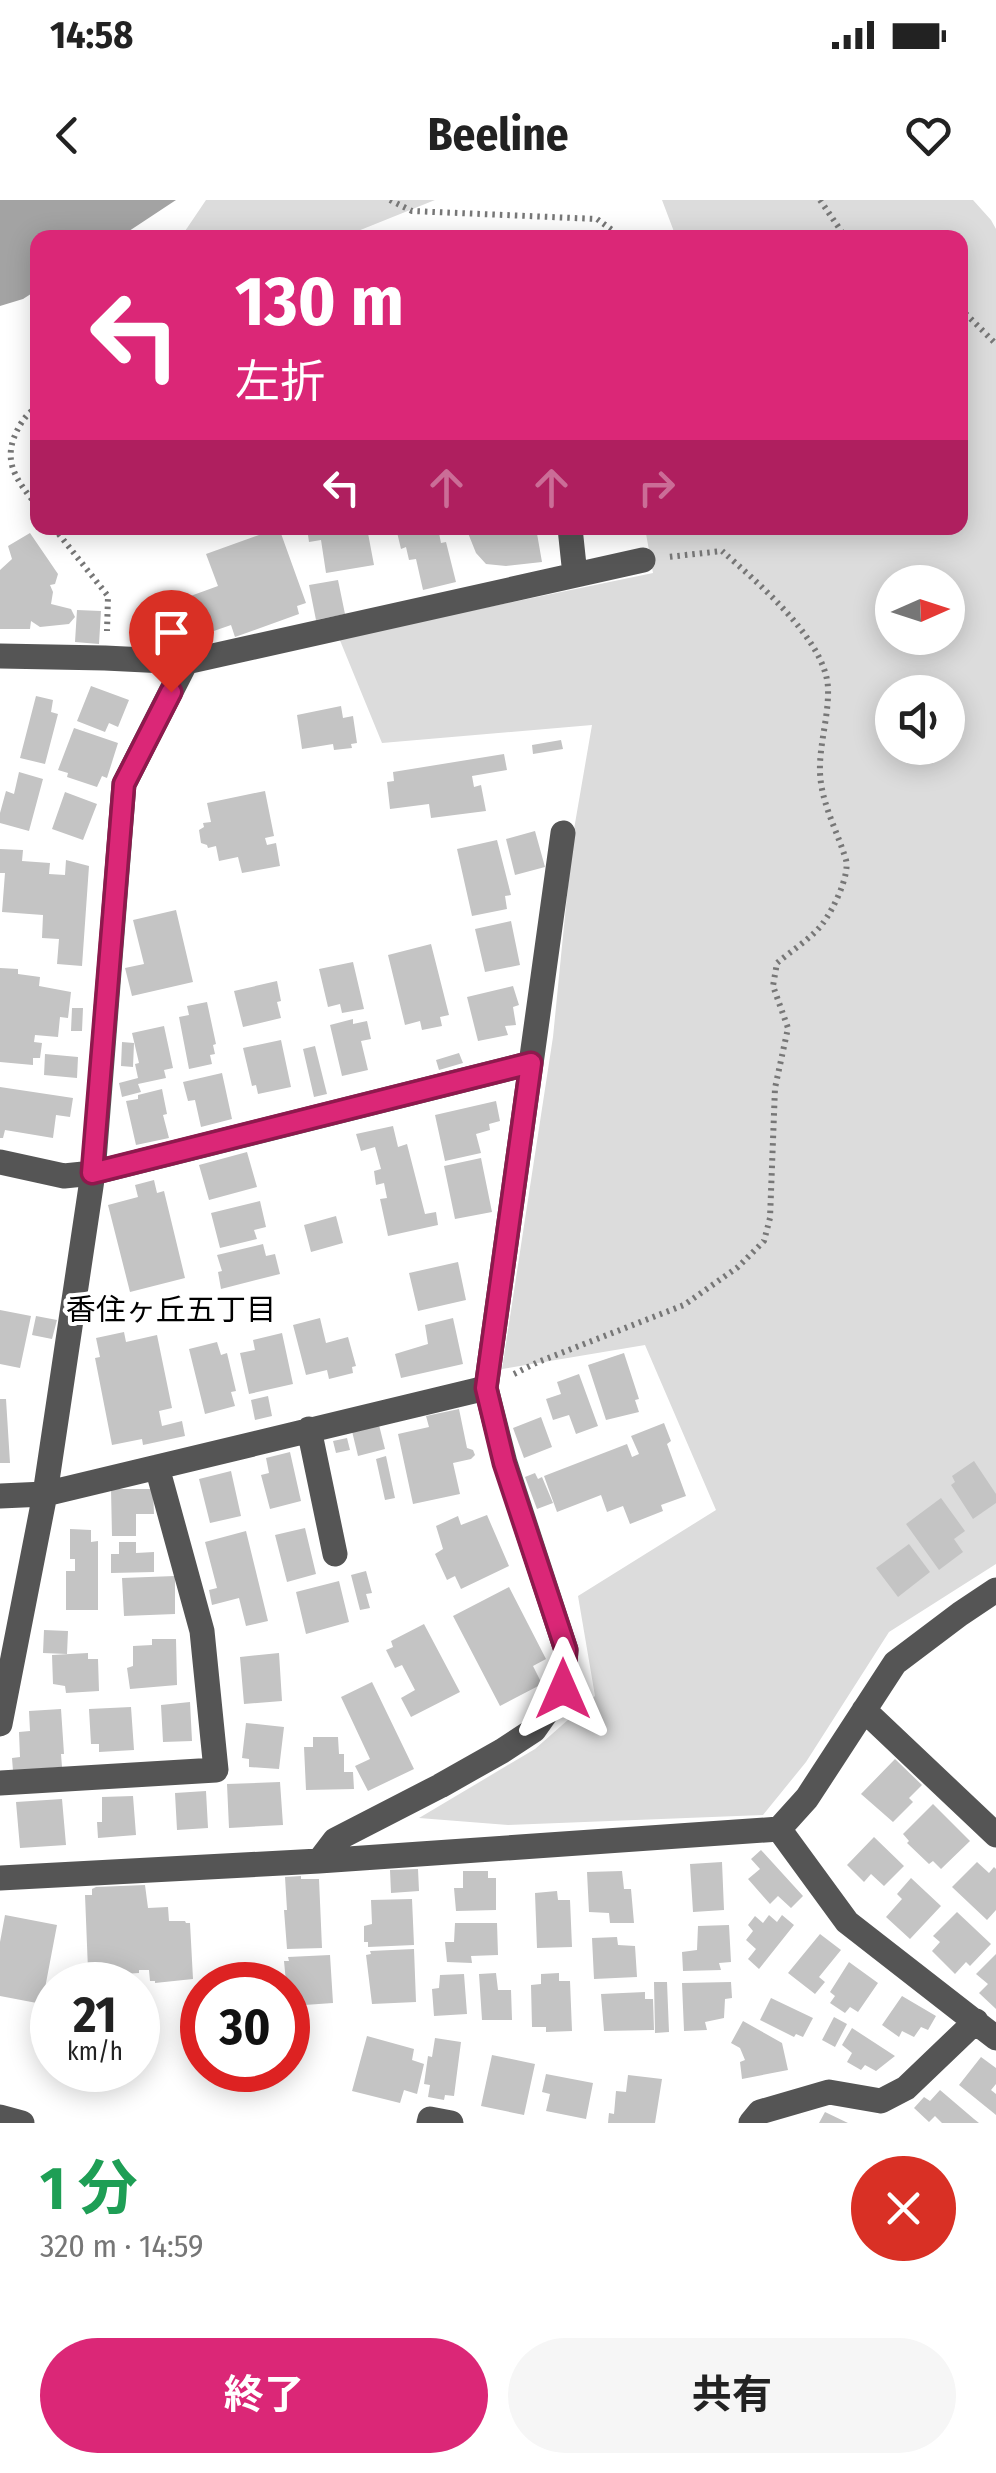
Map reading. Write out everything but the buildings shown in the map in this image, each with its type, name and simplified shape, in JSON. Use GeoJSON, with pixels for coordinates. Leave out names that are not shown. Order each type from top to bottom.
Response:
{"type":"FeatureCollection","features":[{"type":"Feature","properties":{"kind":"street"},"geometry":{"type":"LineString","coordinates":[[571,535],[575,575]]}},
{"type":"Feature","properties":{"kind":"street"},"geometry":{"type":"LineString","coordinates":[[0,656],[186,662],[644,560]]}},
{"type":"Feature","properties":{"kind":"street"},"geometry":{"type":"LineString","coordinates":[[0,1724],[45,1494],[92,1173],[124,784],[186,662]]}},
{"type":"Feature","properties":{"kind":"street"},"geometry":{"type":"LineString","coordinates":[[319,1861],[335,1840],[440,1786],[534,1730],[563,1689],[566,1650],[504,1463],[486,1388],[563,833]]}},
{"type":"Feature","properties":{"kind":"street"},"geometry":{"type":"LineString","coordinates":[[0,1162],[64,1176],[92,1173],[531,1063]]}},
{"type":"Feature","properties":{"kind":"street"},"geometry":{"type":"LineString","coordinates":[[0,1496],[45,1494],[486,1388]]}},
{"type":"Feature","properties":{"kind":"street"},"geometry":{"type":"LineString","coordinates":[[309,1430],[335,1554]]}},
{"type":"Feature","properties":{"kind":"street"},"geometry":{"type":"LineString","coordinates":[[0,1783],[216,1770],[202,1631],[156,1466]]}},
{"type":"Feature","properties":{"kind":"street"},"geometry":{"type":"LineString","coordinates":[[0,1878],[779,1830],[807,1798],[895,1664],[991,1600]]}},
{"type":"Feature","properties":{"kind":"street"},"geometry":{"type":"LineString","coordinates":[[864,1710],[996,1835]]}},
{"type":"Feature","properties":{"kind":"street"},"geometry":{"type":"LineString","coordinates":[[779,1830],[848,1922],[996,2038]]}},
{"type":"Feature","properties":{"kind":"street"},"geometry":{"type":"LineString","coordinates":[[751,2123],[760,2112],[829,2092],[880,2101],[906,2088],[976,2022]]}},
{"type":"Feature","properties":{"kind":"street"},"geometry":{"type":"LineString","coordinates":[[0,2117],[22,2123]]}},
{"type":"Feature","properties":{"kind":"street"},"geometry":{"type":"LineString","coordinates":[[428,2123],[430,2119],[450,2123]]}},
{"type":"Feature","properties":{"kind":"path"},"geometry":{"type":"LineString","coordinates":[[390,200],[412,211],[598,219],[612,230]]}},
{"type":"Feature","properties":{"kind":"path"},"geometry":{"type":"LineString","coordinates":[[820,200],[841,230]]}},
{"type":"Feature","properties":{"kind":"path"},"geometry":{"type":"LineString","coordinates":[[968,316],[996,344]]}},
{"type":"Feature","properties":{"kind":"path"},"geometry":{"type":"LineString","coordinates":[[30,412],[10,439],[8,455],[16,481],[30,498]]}},
{"type":"Feature","properties":{"kind":"path"},"geometry":{"type":"LineString","coordinates":[[60,535],[108,596],[106,658]]}},
{"type":"Feature","properties":{"kind":"path"},"geometry":{"type":"LineString","coordinates":[[486,1388],[538,1362],[684,1305],[738,1266],[764,1241],[770,1218],[775,1088],[788,1028],[773,986],[777,963],[822,925],[842,887],[848,865],[826,807],[820,771],[828,683],[811,640],[760,584],[722,551],[644,560]]}},
{"type":"Feature","properties":{"kind":"shaded area"},"geometry":{"type":"Polygon","coordinates":[[[0,200],[176,200],[131,230],[30,230],[30,294],[0,306],[0,200]]]}},
{"type":"Feature","properties":{"kind":"shaded area"},"geometry":{"type":"Polygon","coordinates":[[[206,200],[435,200],[360,230],[186,230],[206,200]]]}},
{"type":"Feature","properties":{"kind":"shaded area"},"geometry":{"type":"Polygon","coordinates":[[[662,200],[973,200],[991,220],[996,229],[996,1564],[889,1632],[806,1762],[763,1815],[508,1825],[419,1818],[535,1749],[595,1696],[578,1596],[716,1510],[645,1345],[502,1369],[553,1037],[573,835],[592,725],[382,743],[339,638],[653,573],[646,535],[968,535],[968,230],[673,230],[662,200]]]}},
{"type":"Feature","properties":{"kind":"district","name":"香住ヶ丘五丁目"},"geometry":{"type":"Point","coordinates":[171,1310]}},
{"type":"Feature","properties":{"kind":"route"},"geometry":{"type":"LineString","coordinates":[[171,692],[124,784],[92,1173],[531,1063],[486,1388],[504,1463],[566,1650],[563,1689]]}}]}
